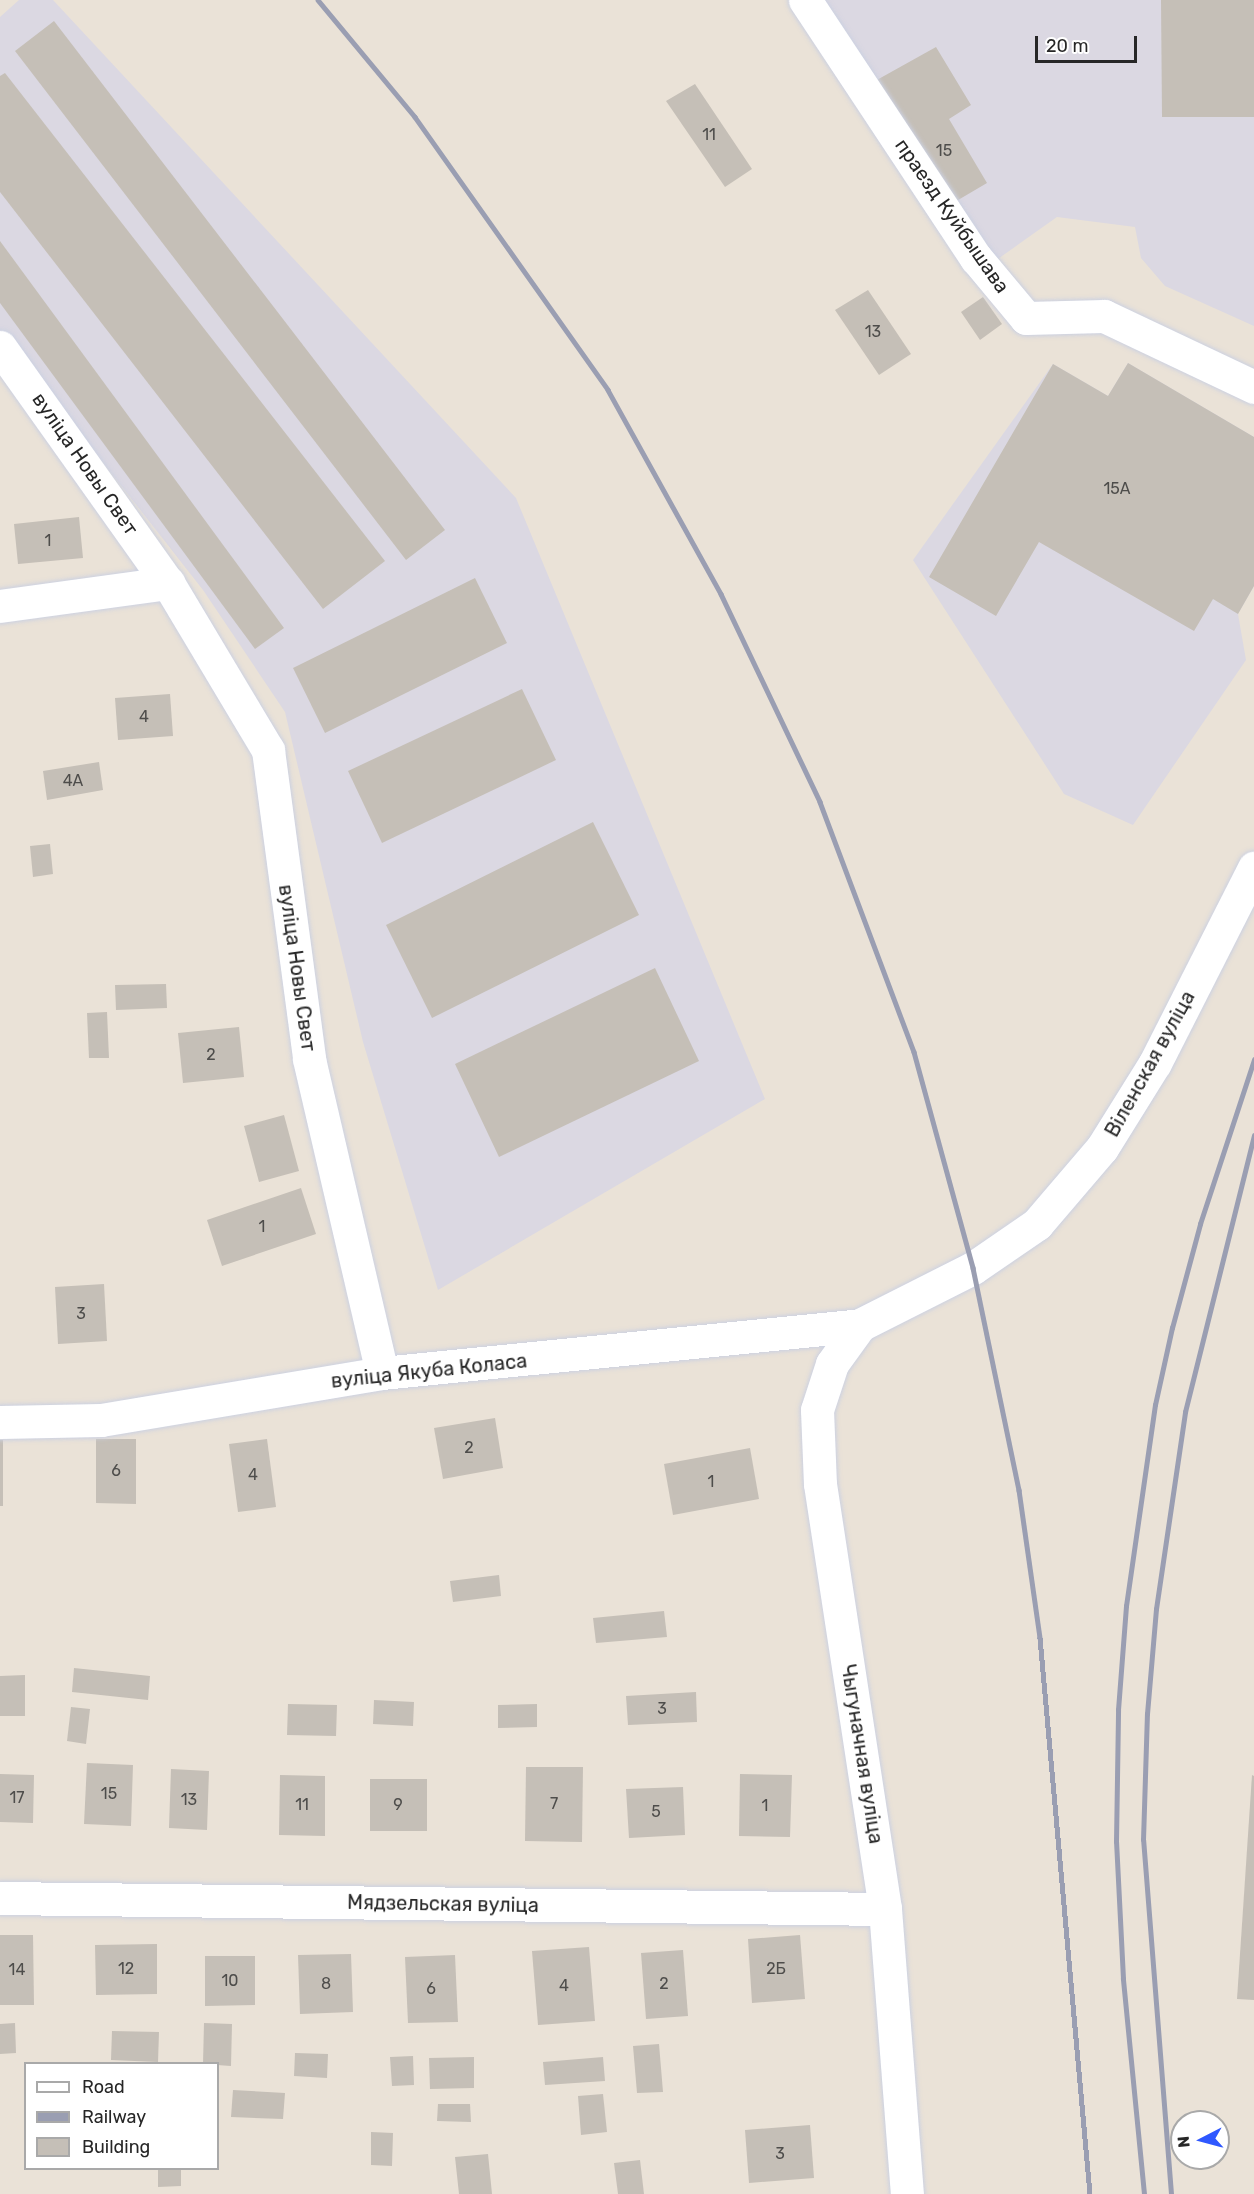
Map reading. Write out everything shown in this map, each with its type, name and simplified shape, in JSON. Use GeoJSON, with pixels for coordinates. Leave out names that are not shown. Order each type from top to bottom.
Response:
{"type":"FeatureCollection","features":[{"type":"Feature","properties":{"kind":"street","name":"праезд Куйбышава"},"geometry":{"type":"LineString","coordinates":[[805,0],[976,258],[1026,318],[1104,316],[1254,387]]}},
{"type":"Feature","properties":{"kind":"street","name":"вуліца Новы Свет"},"geometry":{"type":"LineString","coordinates":[[0,347],[168,583],[268,750],[309,1059],[382,1373]]}},
{"type":"Feature","properties":{"kind":"street"},"geometry":{"type":"LineString","coordinates":[[0,606],[168,583]]}},
{"type":"Feature","properties":{"kind":"street","name":"Віленская вуліца"},"geometry":{"type":"LineString","coordinates":[[860,1325],[973,1268],[1037,1224],[1102,1148],[1155,1063],[1254,868]]}},
{"type":"Feature","properties":{"kind":"street","name":"вуліца Якуба Коласа"},"geometry":{"type":"LineString","coordinates":[[0,1422],[100,1420],[382,1373],[860,1325]]}},
{"type":"Feature","properties":{"kind":"street","name":"Чыгуначная вуліца"},"geometry":{"type":"LineString","coordinates":[[860,1325],[832,1364],[817,1410],[820,1484],[885,1909],[907,2194]]}},
{"type":"Feature","properties":{"kind":"street","name":"Мядзельская вуліца"},"geometry":{"type":"LineString","coordinates":[[0,1898],[885,1909]]}},
{"type":"Feature","properties":{"kind":"shaded area"},"geometry":{"type":"Polygon","coordinates":[[[19,0],[53,0],[516,498],[765,1099],[438,1290],[363,1042],[285,712],[203,590],[0,331],[0,17],[19,0]]]}},
{"type":"Feature","properties":{"kind":"shaded area"},"geometry":{"type":"Polygon","coordinates":[[[822,0],[1254,0],[1254,326],[1165,286],[1141,258],[1135,227],[1057,217],[995,261],[822,0]]]}},
{"type":"Feature","properties":{"kind":"shaded area"},"geometry":{"type":"Polygon","coordinates":[[[1128,363],[1254,437],[1254,586],[1238,614],[1246,660],[1133,825],[1064,794],[913,560],[1053,364],[1108,396],[1128,363]]]}},
{"type":"Feature","properties":{"kind":"building"},"geometry":{"type":"Polygon","coordinates":[[[1161,0],[1254,0],[1254,117],[1162,117],[1161,0]]]}},
{"type":"Feature","properties":{"kind":"building"},"geometry":{"type":"Polygon","coordinates":[[[54,21],[445,530],[406,560],[15,51],[54,21]]]}},
{"type":"Feature","properties":{"kind":"building"},"geometry":{"type":"Polygon","coordinates":[[[936,47],[971,105],[949,119],[987,183],[953,203],[875,81],[936,47]]]}},
{"type":"Feature","properties":{"kind":"building"},"geometry":{"type":"Polygon","coordinates":[[[5,73],[385,561],[323,609],[0,192],[0,76],[5,73]]]}},
{"type":"Feature","properties":{"kind":"building"},"geometry":{"type":"Polygon","coordinates":[[[695,84],[752,169],[725,187],[666,101],[695,84]]]}},
{"type":"Feature","properties":{"kind":"building"},"geometry":{"type":"Polygon","coordinates":[[[0,241],[284,628],[255,649],[0,303],[0,241]]]}},
{"type":"Feature","properties":{"kind":"building"},"geometry":{"type":"Polygon","coordinates":[[[868,290],[911,354],[879,375],[835,310],[868,290]]]}},
{"type":"Feature","properties":{"kind":"building"},"geometry":{"type":"Polygon","coordinates":[[[983,297],[1002,324],[980,340],[961,312],[983,297]]]}},
{"type":"Feature","properties":{"kind":"building"},"geometry":{"type":"Polygon","coordinates":[[[1128,363],[1254,437],[1254,586],[1238,614],[1213,599],[1194,631],[1039,542],[996,616],[929,577],[1053,364],[1108,396],[1128,363]]]}},
{"type":"Feature","properties":{"kind":"building"},"geometry":{"type":"Polygon","coordinates":[[[79,517],[83,558],[18,564],[14,524],[79,517]]]}},
{"type":"Feature","properties":{"kind":"building"},"geometry":{"type":"Polygon","coordinates":[[[475,578],[507,643],[325,733],[293,668],[475,578]]]}},
{"type":"Feature","properties":{"kind":"building"},"geometry":{"type":"Polygon","coordinates":[[[522,689],[556,760],[382,843],[348,771],[522,689]]]}},
{"type":"Feature","properties":{"kind":"building"},"geometry":{"type":"Polygon","coordinates":[[[170,694],[173,736],[118,740],[115,698],[170,694]]]}},
{"type":"Feature","properties":{"kind":"building"},"geometry":{"type":"Polygon","coordinates":[[[99,762],[103,790],[47,800],[43,771],[99,762]]]}},
{"type":"Feature","properties":{"kind":"building"},"geometry":{"type":"Polygon","coordinates":[[[593,822],[639,915],[432,1018],[386,925],[593,822]]]}},
{"type":"Feature","properties":{"kind":"building"},"geometry":{"type":"Polygon","coordinates":[[[50,844],[53,874],[33,877],[30,846],[50,844]]]}},
{"type":"Feature","properties":{"kind":"building"},"geometry":{"type":"Polygon","coordinates":[[[655,968],[699,1061],[499,1157],[455,1064],[655,968]]]}},
{"type":"Feature","properties":{"kind":"building"},"geometry":{"type":"Polygon","coordinates":[[[166,984],[167,1008],[116,1010],[115,985],[166,984]]]}},
{"type":"Feature","properties":{"kind":"building"},"geometry":{"type":"Polygon","coordinates":[[[107,1012],[109,1058],[89,1058],[87,1013],[107,1012]]]}},
{"type":"Feature","properties":{"kind":"building"},"geometry":{"type":"Polygon","coordinates":[[[239,1027],[244,1077],[183,1083],[178,1033],[239,1027]]]}},
{"type":"Feature","properties":{"kind":"building"},"geometry":{"type":"Polygon","coordinates":[[[284,1115],[299,1171],[259,1182],[244,1126],[284,1115]]]}},
{"type":"Feature","properties":{"kind":"building"},"geometry":{"type":"Polygon","coordinates":[[[301,1188],[316,1234],[222,1266],[207,1220],[301,1188]]]}},
{"type":"Feature","properties":{"kind":"building"},"geometry":{"type":"Polygon","coordinates":[[[104,1284],[107,1341],[58,1344],[55,1287],[104,1284]]]}},
{"type":"Feature","properties":{"kind":"building"},"geometry":{"type":"Polygon","coordinates":[[[495,1418],[503,1468],[443,1479],[434,1428],[495,1418]]]}},
{"type":"Feature","properties":{"kind":"building"},"geometry":{"type":"Polygon","coordinates":[[[96,1439],[136,1439],[136,1504],[96,1503],[96,1439]]]}},
{"type":"Feature","properties":{"kind":"building"},"geometry":{"type":"Polygon","coordinates":[[[267,1439],[276,1507],[238,1512],[229,1444],[267,1439]]]}},
{"type":"Feature","properties":{"kind":"building"},"geometry":{"type":"Polygon","coordinates":[[[0,1440],[3,1440],[3,1506],[0,1506],[0,1440]]]}},
{"type":"Feature","properties":{"kind":"building"},"geometry":{"type":"Polygon","coordinates":[[[750,1448],[759,1499],[673,1515],[664,1464],[750,1448]]]}},
{"type":"Feature","properties":{"kind":"building"},"geometry":{"type":"Polygon","coordinates":[[[499,1575],[501,1596],[453,1602],[450,1581],[499,1575]]]}},
{"type":"Feature","properties":{"kind":"building"},"geometry":{"type":"Polygon","coordinates":[[[664,1611],[667,1637],[596,1643],[593,1618],[664,1611]]]}},
{"type":"Feature","properties":{"kind":"building"},"geometry":{"type":"Polygon","coordinates":[[[74,1668],[150,1676],[148,1700],[72,1692],[74,1668]]]}},
{"type":"Feature","properties":{"kind":"building"},"geometry":{"type":"Polygon","coordinates":[[[25,1675],[25,1716],[0,1716],[0,1676],[25,1675]]]}},
{"type":"Feature","properties":{"kind":"building"},"geometry":{"type":"Polygon","coordinates":[[[696,1692],[697,1722],[628,1725],[626,1696],[696,1692]]]}},
{"type":"Feature","properties":{"kind":"building"},"geometry":{"type":"Polygon","coordinates":[[[374,1700],[414,1702],[413,1726],[373,1724],[374,1700]]]}},
{"type":"Feature","properties":{"kind":"building"},"geometry":{"type":"Polygon","coordinates":[[[288,1704],[337,1705],[336,1736],[287,1735],[288,1704]]]}},
{"type":"Feature","properties":{"kind":"building"},"geometry":{"type":"Polygon","coordinates":[[[537,1704],[537,1727],[498,1728],[498,1705],[537,1704]]]}},
{"type":"Feature","properties":{"kind":"building"},"geometry":{"type":"Polygon","coordinates":[[[71,1707],[90,1709],[86,1744],[67,1741],[71,1707]]]}},
{"type":"Feature","properties":{"kind":"building"},"geometry":{"type":"Polygon","coordinates":[[[87,1763],[133,1765],[131,1826],[84,1824],[87,1763]]]}},
{"type":"Feature","properties":{"kind":"building"},"geometry":{"type":"Polygon","coordinates":[[[526,1767],[583,1767],[582,1842],[525,1841],[526,1767]]]}},
{"type":"Feature","properties":{"kind":"building"},"geometry":{"type":"Polygon","coordinates":[[[171,1769],[209,1771],[207,1830],[169,1828],[171,1769]]]}},
{"type":"Feature","properties":{"kind":"building"},"geometry":{"type":"Polygon","coordinates":[[[0,1774],[34,1775],[33,1823],[0,1822],[0,1774]]]}},
{"type":"Feature","properties":{"kind":"building"},"geometry":{"type":"Polygon","coordinates":[[[740,1774],[792,1775],[790,1837],[739,1836],[740,1774]]]}},
{"type":"Feature","properties":{"kind":"building"},"geometry":{"type":"Polygon","coordinates":[[[280,1775],[325,1776],[325,1836],[279,1835],[280,1775]]]}},
{"type":"Feature","properties":{"kind":"building"},"geometry":{"type":"Polygon","coordinates":[[[1252,1775],[1254,1776],[1254,2000],[1237,1999],[1252,1775]]]}},
{"type":"Feature","properties":{"kind":"building"},"geometry":{"type":"Polygon","coordinates":[[[370,1779],[427,1779],[427,1831],[370,1831],[370,1779]]]}},
{"type":"Feature","properties":{"kind":"building"},"geometry":{"type":"Polygon","coordinates":[[[683,1787],[685,1835],[629,1838],[626,1789],[683,1787]]]}},
{"type":"Feature","properties":{"kind":"building"},"geometry":{"type":"Polygon","coordinates":[[[0,1935],[33,1935],[34,2005],[0,2005],[0,1935]]]}},
{"type":"Feature","properties":{"kind":"building"},"geometry":{"type":"Polygon","coordinates":[[[800,1935],[805,1999],[752,2003],[748,1939],[800,1935]]]}},
{"type":"Feature","properties":{"kind":"building"},"geometry":{"type":"Polygon","coordinates":[[[157,1944],[157,1994],[96,1995],[95,1945],[157,1944]]]}},
{"type":"Feature","properties":{"kind":"building"},"geometry":{"type":"Polygon","coordinates":[[[589,1947],[595,2021],[538,2025],[532,1951],[589,1947]]]}},
{"type":"Feature","properties":{"kind":"building"},"geometry":{"type":"Polygon","coordinates":[[[683,1950],[688,2016],[646,2019],[641,1953],[683,1950]]]}},
{"type":"Feature","properties":{"kind":"building"},"geometry":{"type":"Polygon","coordinates":[[[351,1954],[353,2012],[300,2014],[298,1955],[351,1954]]]}},
{"type":"Feature","properties":{"kind":"building"},"geometry":{"type":"Polygon","coordinates":[[[455,1955],[458,2022],[408,2023],[405,1957],[455,1955]]]}},
{"type":"Feature","properties":{"kind":"building"},"geometry":{"type":"Polygon","coordinates":[[[205,1956],[255,1956],[255,2005],[205,2006],[205,1956]]]}},
{"type":"Feature","properties":{"kind":"building"},"geometry":{"type":"Polygon","coordinates":[[[15,2023],[16,2053],[0,2054],[0,2024],[15,2023]]]}},
{"type":"Feature","properties":{"kind":"building"},"geometry":{"type":"Polygon","coordinates":[[[204,2023],[232,2024],[231,2066],[219,2065],[219,2062],[203,2062],[204,2023]]]}},
{"type":"Feature","properties":{"kind":"building"},"geometry":{"type":"Polygon","coordinates":[[[112,2031],[159,2032],[158,2062],[111,2060],[112,2031]]]}},
{"type":"Feature","properties":{"kind":"building"},"geometry":{"type":"Polygon","coordinates":[[[659,2044],[663,2092],[637,2093],[633,2046],[659,2044]]]}},
{"type":"Feature","properties":{"kind":"building"},"geometry":{"type":"Polygon","coordinates":[[[295,2053],[328,2054],[327,2078],[294,2076],[295,2053]]]}},
{"type":"Feature","properties":{"kind":"building"},"geometry":{"type":"Polygon","coordinates":[[[413,2056],[414,2085],[392,2086],[390,2057],[413,2056]]]}},
{"type":"Feature","properties":{"kind":"building"},"geometry":{"type":"Polygon","coordinates":[[[474,2057],[474,2088],[430,2089],[429,2058],[474,2057]]]}},
{"type":"Feature","properties":{"kind":"building"},"geometry":{"type":"Polygon","coordinates":[[[603,2057],[605,2081],[545,2085],[543,2062],[603,2057]]]}},
{"type":"Feature","properties":{"kind":"building"},"geometry":{"type":"Polygon","coordinates":[[[233,2090],[285,2093],[283,2119],[231,2117],[233,2090]]]}},
{"type":"Feature","properties":{"kind":"building"},"geometry":{"type":"Polygon","coordinates":[[[603,2094],[607,2132],[581,2135],[578,2096],[603,2094]]]}},
{"type":"Feature","properties":{"kind":"building"},"geometry":{"type":"Polygon","coordinates":[[[438,2104],[470,2104],[471,2122],[437,2121],[438,2104]]]}},
{"type":"Feature","properties":{"kind":"building"},"geometry":{"type":"Polygon","coordinates":[[[810,2125],[814,2178],[749,2183],[745,2130],[810,2125]]]}},
{"type":"Feature","properties":{"kind":"building"},"geometry":{"type":"Polygon","coordinates":[[[371,2132],[393,2133],[392,2166],[371,2165],[371,2132]]]}},
{"type":"Feature","properties":{"kind":"building"},"geometry":{"type":"Polygon","coordinates":[[[488,2154],[492,2194],[459,2194],[455,2157],[488,2154]]]}},
{"type":"Feature","properties":{"kind":"building"},"geometry":{"type":"Polygon","coordinates":[[[640,2160],[644,2194],[618,2194],[614,2163],[640,2160]]]}},
{"type":"Feature","properties":{"kind":"building"},"geometry":{"type":"Polygon","coordinates":[[[158,2170],[181,2170],[181,2186],[158,2187],[158,2170]]]}},
{"type":"Feature","properties":{"kind":"railway"},"geometry":{"type":"LineString","coordinates":[[318,0],[415,117],[608,390],[721,594],[820,802],[914,1052],[973,1268],[1019,1490],[1040,1638],[1090,2194]]}},
{"type":"Feature","properties":{"kind":"railway"},"geometry":{"type":"LineString","coordinates":[[1144,2194],[1123,1979],[1116,1842],[1118,1710],[1126,1606],[1155,1405],[1172,1328],[1200,1224],[1254,1060]]}},
{"type":"Feature","properties":{"kind":"railway"},"geometry":{"type":"LineString","coordinates":[[1171,2194],[1143,1840],[1147,1714],[1156,1609],[1185,1412],[1254,1135]]}}]}
